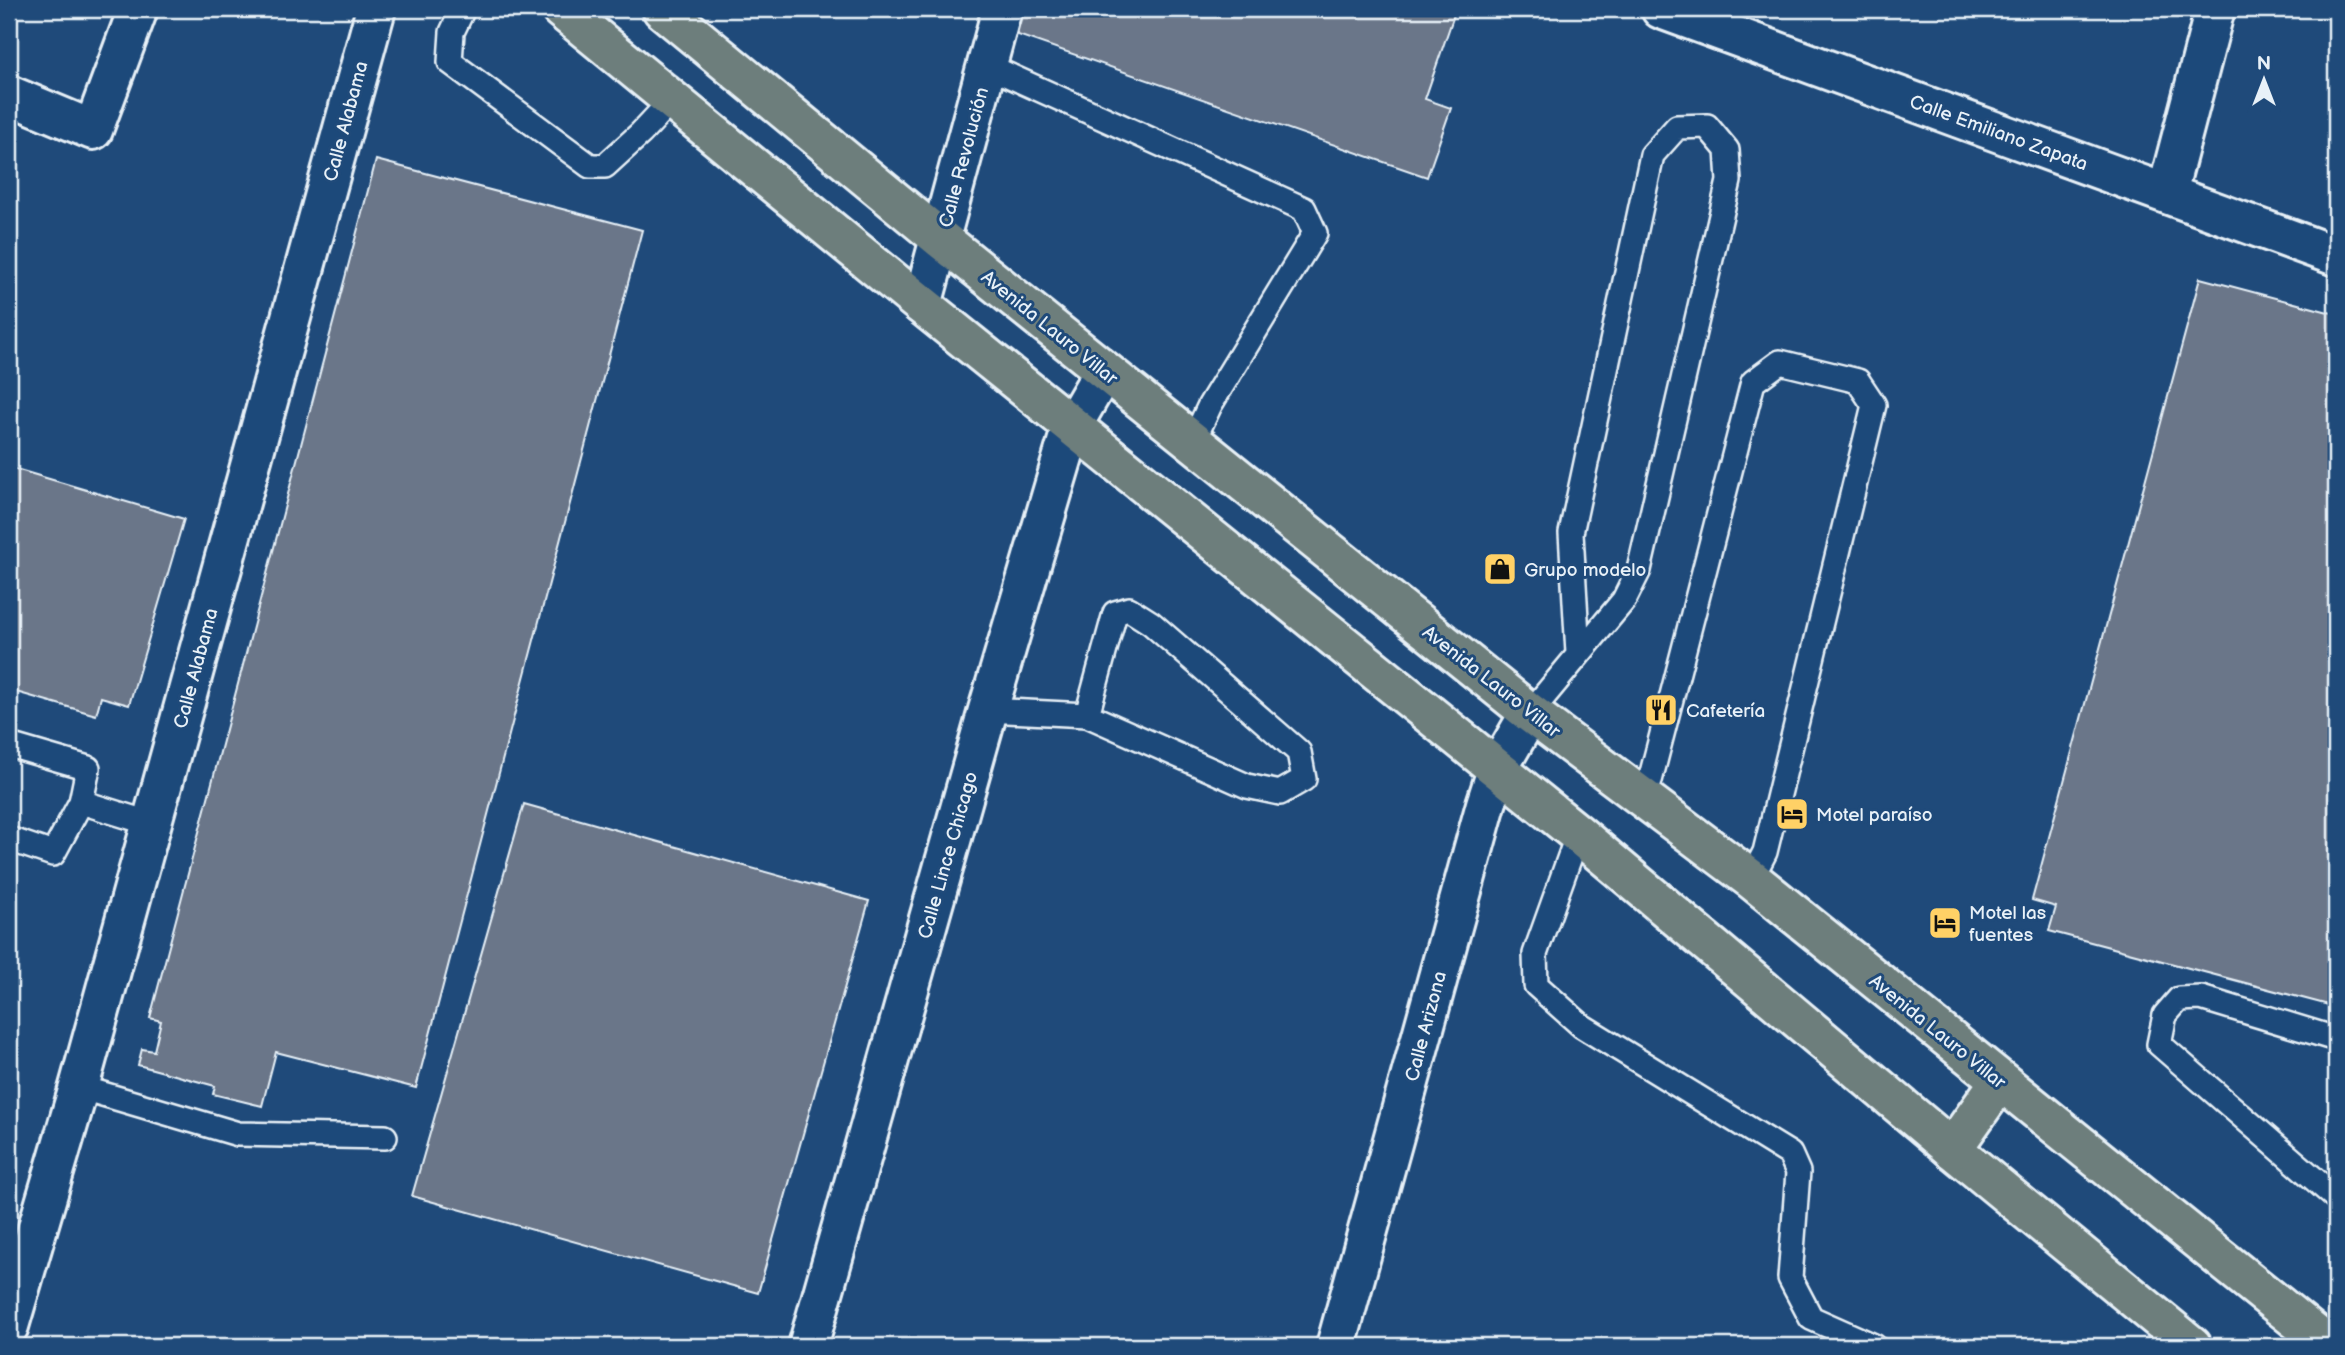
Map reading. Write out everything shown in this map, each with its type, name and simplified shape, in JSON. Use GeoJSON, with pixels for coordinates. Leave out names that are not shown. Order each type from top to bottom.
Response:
{"type":"FeatureCollection","features":[{"type":"Feature","properties":{"kind":"main road"},"geometry":{"type":"LineString","coordinates":[[561,9],[922,305],[1578,835],[1952,1149],[2192,1346]]}},
{"type":"Feature","properties":{"kind":"main road","name":"Avenida Lauro Villar"},"geometry":{"type":"LineString","coordinates":[[662,9],[941,239],[1530,713],[1751,879],[2329,1346]]}},
{"type":"Feature","properties":{"kind":"main road"},"geometry":{"type":"LineString","coordinates":[[1952,1149],[2000,1081]]}},
{"type":"Feature","properties":{"kind":"street"},"geometry":{"type":"LineString","coordinates":[[9,95],[93,130],[138,9]]}},
{"type":"Feature","properties":{"kind":"street","name":"Calle Alabama"},"geometry":{"type":"LineString","coordinates":[[9,1326],[79,1087],[376,9]]}},
{"type":"Feature","properties":{"kind":"street","name":"Calle Revolución"},"geometry":{"type":"LineString","coordinates":[[922,305],[1002,9]]}},
{"type":"Feature","properties":{"kind":"street","name":"Calle Emiliano Zapata"},"geometry":{"type":"LineString","coordinates":[[1661,9],[2336,256]]}},
{"type":"Feature","properties":{"kind":"street"},"geometry":{"type":"LineString","coordinates":[[2168,193],[2215,9]]}},
{"type":"Feature","properties":{"kind":"street","name":"Calle Lince Chicago"},"geometry":{"type":"LineString","coordinates":[[808,1346],[988,710],[1072,426],[1104,371]]}},
{"type":"Feature","properties":{"kind":"street","name":"Calle Arizona"},"geometry":{"type":"LineString","coordinates":[[1336,1346],[1497,770],[1530,713]]}},
{"type":"Feature","properties":{"kind":"lane"},"geometry":{"type":"LineString","coordinates":[[463,9],[452,32],[450,62],[590,166],[604,166],[641,133],[673,99]]}},
{"type":"Feature","properties":{"kind":"lane"},"geometry":{"type":"LineString","coordinates":[[988,66],[1304,209],[1315,233],[1210,405],[1193,441]]}},
{"type":"Feature","properties":{"kind":"lane"},"geometry":{"type":"LineString","coordinates":[[1530,713],[1624,600],[1640,570],[1729,181],[1727,150],[1707,126],[1677,127],[1652,155],[1571,533],[1578,653]]}},
{"type":"Feature","properties":{"kind":"lane"},"geometry":{"type":"LineString","coordinates":[[1645,800],[1753,382],[1780,362],[1858,381],[1874,405],[1765,852],[1751,879]]}},
{"type":"Feature","properties":{"kind":"lane"},"geometry":{"type":"LineString","coordinates":[[988,710],[1087,715],[1247,786],[1280,793],[1304,779],[1299,752],[1151,623],[1129,608],[1115,613],[1087,715]]}},
{"type":"Feature","properties":{"kind":"lane"},"geometry":{"type":"LineString","coordinates":[[9,745],[88,768],[81,802],[53,854],[9,839]]}},
{"type":"Feature","properties":{"kind":"lane"},"geometry":{"type":"LineString","coordinates":[[81,802],[152,824]]}},
{"type":"Feature","properties":{"kind":"lane"},"geometry":{"type":"LineString","coordinates":[[1578,835],[1535,954],[1536,985],[1582,1026],[1790,1154],[1798,1172],[1790,1278],[1811,1318],[1874,1346]]}},
{"type":"Feature","properties":{"kind":"lane"},"geometry":{"type":"LineString","coordinates":[[2336,1039],[2201,998],[2179,999],[2165,1015],[2159,1044],[2336,1198]]}},
{"type":"Feature","properties":{"kind":"lane"},"geometry":{"type":"LineString","coordinates":[[79,1087],[238,1134],[385,1137]]}},
{"type":"Feature","properties":{"kind":"building"},"geometry":{"type":"Polygon","coordinates":[[[1024,9],[1456,9],[1425,99],[1451,108],[1427,177],[1015,34],[1024,9]]]}},
{"type":"Feature","properties":{"kind":"building"},"geometry":{"type":"Polygon","coordinates":[[[376,160],[642,230],[416,1088],[276,1052],[262,1106],[213,1094],[215,1086],[138,1065],[142,1049],[154,1051],[161,1021],[150,1018],[376,160]]]}},
{"type":"Feature","properties":{"kind":"building"},"geometry":{"type":"Polygon","coordinates":[[[2200,278],[2336,314],[2336,1007],[2049,931],[2056,907],[2032,900],[2200,278]]]}},
{"type":"Feature","properties":{"kind":"building"},"geometry":{"type":"Polygon","coordinates":[[[9,467],[184,519],[129,705],[101,697],[96,715],[9,690],[9,467]]]}},
{"type":"Feature","properties":{"kind":"building"},"geometry":{"type":"Polygon","coordinates":[[[524,804],[869,901],[758,1293],[412,1196],[524,804]]]}},
{"type":"Feature","properties":{"kind":"place","name":"Grupo modelo"},"geometry":{"type":"Point","coordinates":[1500,569]}},
{"type":"Feature","properties":{"kind":"place","name":"Cafetería"},"geometry":{"type":"Point","coordinates":[1661,710]}},
{"type":"Feature","properties":{"kind":"place","name":"Motel paraíso"},"geometry":{"type":"Point","coordinates":[1792,814]}},
{"type":"Feature","properties":{"kind":"place","name":"Motel las fuentes"},"geometry":{"type":"Point","coordinates":[1945,923]}}]}
